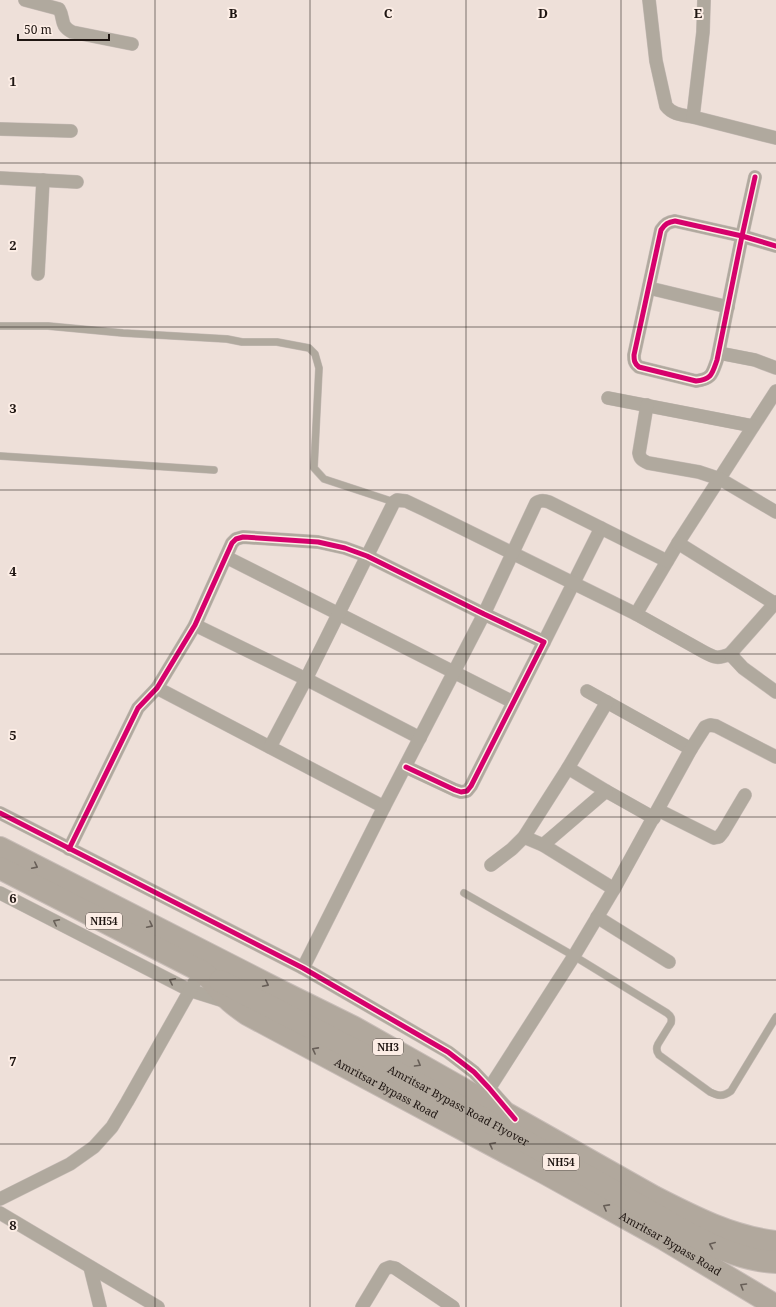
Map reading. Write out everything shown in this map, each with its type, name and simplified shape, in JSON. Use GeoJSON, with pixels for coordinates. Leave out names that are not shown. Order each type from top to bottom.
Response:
{"type":"FeatureCollection","features":[{"type":"Feature","properties":{"kind":"highway","name":"NH3"},"geometry":{"type":"LineString","coordinates":[[0,848],[486,1094],[515,1119],[689,1215],[742,1236],[776,1242]]}},
{"type":"Feature","properties":{"kind":"highway","name":"Amritsar Bypass Road"},"geometry":{"type":"LineString","coordinates":[[0,868],[204,973],[234,1005],[264,1023],[538,1169],[644,1228],[776,1306]]}},
{"type":"Feature","properties":{"kind":"highway","name":"Amritsar Bypass Road Flyover"},"geometry":{"type":"LineString","coordinates":[[204,973],[351,1048],[521,1139],[712,1246],[744,1257],[776,1262]]}},
{"type":"Feature","properties":{"kind":"street"},"geometry":{"type":"LineString","coordinates":[[25,0],[59,9],[64,26],[72,32],[132,44]]}},
{"type":"Feature","properties":{"kind":"street"},"geometry":{"type":"LineString","coordinates":[[649,0],[656,61],[666,106],[675,113],[776,138]]}},
{"type":"Feature","properties":{"kind":"street"},"geometry":{"type":"LineString","coordinates":[[693,117],[703,32],[704,0]]}},
{"type":"Feature","properties":{"kind":"street"},"geometry":{"type":"LineString","coordinates":[[0,129],[71,131]]}},
{"type":"Feature","properties":{"kind":"street"},"geometry":{"type":"LineString","coordinates":[[755,177],[742,236],[719,352],[713,373],[706,380],[696,381],[636,365],[634,355],[661,230],[665,224],[675,221],[742,236],[776,246]]}},
{"type":"Feature","properties":{"kind":"street"},"geometry":{"type":"LineString","coordinates":[[0,178],[77,182]]}},
{"type":"Feature","properties":{"kind":"street"},"geometry":{"type":"LineString","coordinates":[[38,274],[44,180]]}},
{"type":"Feature","properties":{"kind":"street"},"geometry":{"type":"LineString","coordinates":[[648,288],[728,307]]}},
{"type":"Feature","properties":{"kind":"street"},"geometry":{"type":"LineString","coordinates":[[719,352],[755,360],[776,368]]}},
{"type":"Feature","properties":{"kind":"street"},"geometry":{"type":"LineString","coordinates":[[636,614],[678,543],[776,391]]}},
{"type":"Feature","properties":{"kind":"street"},"geometry":{"type":"LineString","coordinates":[[608,398],[753,426]]}},
{"type":"Feature","properties":{"kind":"street"},"geometry":{"type":"LineString","coordinates":[[647,405],[639,453],[642,460],[648,463],[699,472],[720,479],[776,512]]}},
{"type":"Feature","properties":{"kind":"street"},"geometry":{"type":"LineString","coordinates":[[270,747],[306,679],[394,502],[397,500],[406,501],[513,552],[636,614],[713,657],[721,658],[730,654],[775,603],[678,543]]}},
{"type":"Feature","properties":{"kind":"street"},"geometry":{"type":"LineString","coordinates":[[303,968],[484,614],[536,503],[544,500],[549,502],[667,561]]}},
{"type":"Feature","properties":{"kind":"street"},"geometry":{"type":"LineString","coordinates":[[406,767],[455,790],[467,792],[601,528]]}},
{"type":"Feature","properties":{"kind":"street"},"geometry":{"type":"LineString","coordinates":[[69,849],[138,708],[157,688],[195,625],[232,544],[236,539],[243,537],[330,544],[345,548],[367,556],[544,642]]}},
{"type":"Feature","properties":{"kind":"street"},"geometry":{"type":"LineString","coordinates":[[226,557],[338,615],[513,702]]}},
{"type":"Feature","properties":{"kind":"street"},"geometry":{"type":"LineString","coordinates":[[195,625],[306,679],[420,738]]}},
{"type":"Feature","properties":{"kind":"street"},"geometry":{"type":"LineString","coordinates":[[730,654],[742,668],[776,692]]}},
{"type":"Feature","properties":{"kind":"street"},"geometry":{"type":"LineString","coordinates":[[157,688],[384,807]]}},
{"type":"Feature","properties":{"kind":"street"},"geometry":{"type":"LineString","coordinates":[[587,691],[691,749]]}},
{"type":"Feature","properties":{"kind":"street"},"geometry":{"type":"LineString","coordinates":[[491,865],[512,849],[524,837],[568,768],[607,702]]}},
{"type":"Feature","properties":{"kind":"street"},"geometry":{"type":"LineString","coordinates":[[0,813],[303,968],[448,1052],[474,1072],[486,1094],[574,956],[614,889],[691,749],[705,727],[710,725],[716,726],[776,757]]}},
{"type":"Feature","properties":{"kind":"street"},"geometry":{"type":"LineString","coordinates":[[568,768],[606,791],[714,838],[719,837],[723,832],[745,795]]}},
{"type":"Feature","properties":{"kind":"street"},"geometry":{"type":"LineString","coordinates":[[543,845],[606,791]]}},
{"type":"Feature","properties":{"kind":"street"},"geometry":{"type":"LineString","coordinates":[[524,837],[543,845],[614,889]]}},
{"type":"Feature","properties":{"kind":"street"},"geometry":{"type":"LineString","coordinates":[[0,893],[189,990],[234,1005]]}},
{"type":"Feature","properties":{"kind":"street"},"geometry":{"type":"LineString","coordinates":[[597,917],[669,962]]}},
{"type":"Feature","properties":{"kind":"street"},"geometry":{"type":"LineString","coordinates":[[0,1199],[70,1164],[94,1147],[112,1127],[189,990],[204,973]]}},
{"type":"Feature","properties":{"kind":"street"},"geometry":{"type":"LineString","coordinates":[[0,1213],[158,1307]]}},
{"type":"Feature","properties":{"kind":"street"},"geometry":{"type":"LineString","coordinates":[[90,1267],[100,1307]]}},
{"type":"Feature","properties":{"kind":"street"},"geometry":{"type":"LineString","coordinates":[[362,1307],[385,1269],[390,1267],[395,1268],[453,1307]]}},
{"type":"Feature","properties":{"kind":"lane"},"geometry":{"type":"LineString","coordinates":[[0,326],[48,326],[123,333],[227,339],[242,342],[277,342],[309,348],[315,354],[318,368],[314,468],[324,479],[394,502]]}},
{"type":"Feature","properties":{"kind":"lane"},"geometry":{"type":"LineString","coordinates":[[0,456],[214,470]]}},
{"type":"Feature","properties":{"kind":"lane"},"geometry":{"type":"LineString","coordinates":[[464,893],[574,956],[671,1016],[671,1023],[656,1047],[656,1051],[716,1095],[726,1095],[731,1091],[776,1017]]}},
{"type":"Feature","properties":{"kind":"cycle path"},"geometry":{"type":"LineString","coordinates":[[755,177],[742,236],[717,360],[711,375],[705,379],[696,381],[639,367],[636,364],[634,355],[661,230],[665,225],[675,221],[742,236],[776,246]]}},
{"type":"Feature","properties":{"kind":"cycle path"},"geometry":{"type":"LineString","coordinates":[[69,849],[138,708],[157,688],[195,625],[232,543],[236,539],[243,537],[318,542],[345,548],[367,556],[544,642],[471,786],[467,791],[461,792],[455,790],[406,767]]}},
{"type":"Feature","properties":{"kind":"cycle path"},"geometry":{"type":"LineString","coordinates":[[0,813],[303,968],[448,1052],[474,1072],[515,1119]]}}]}
